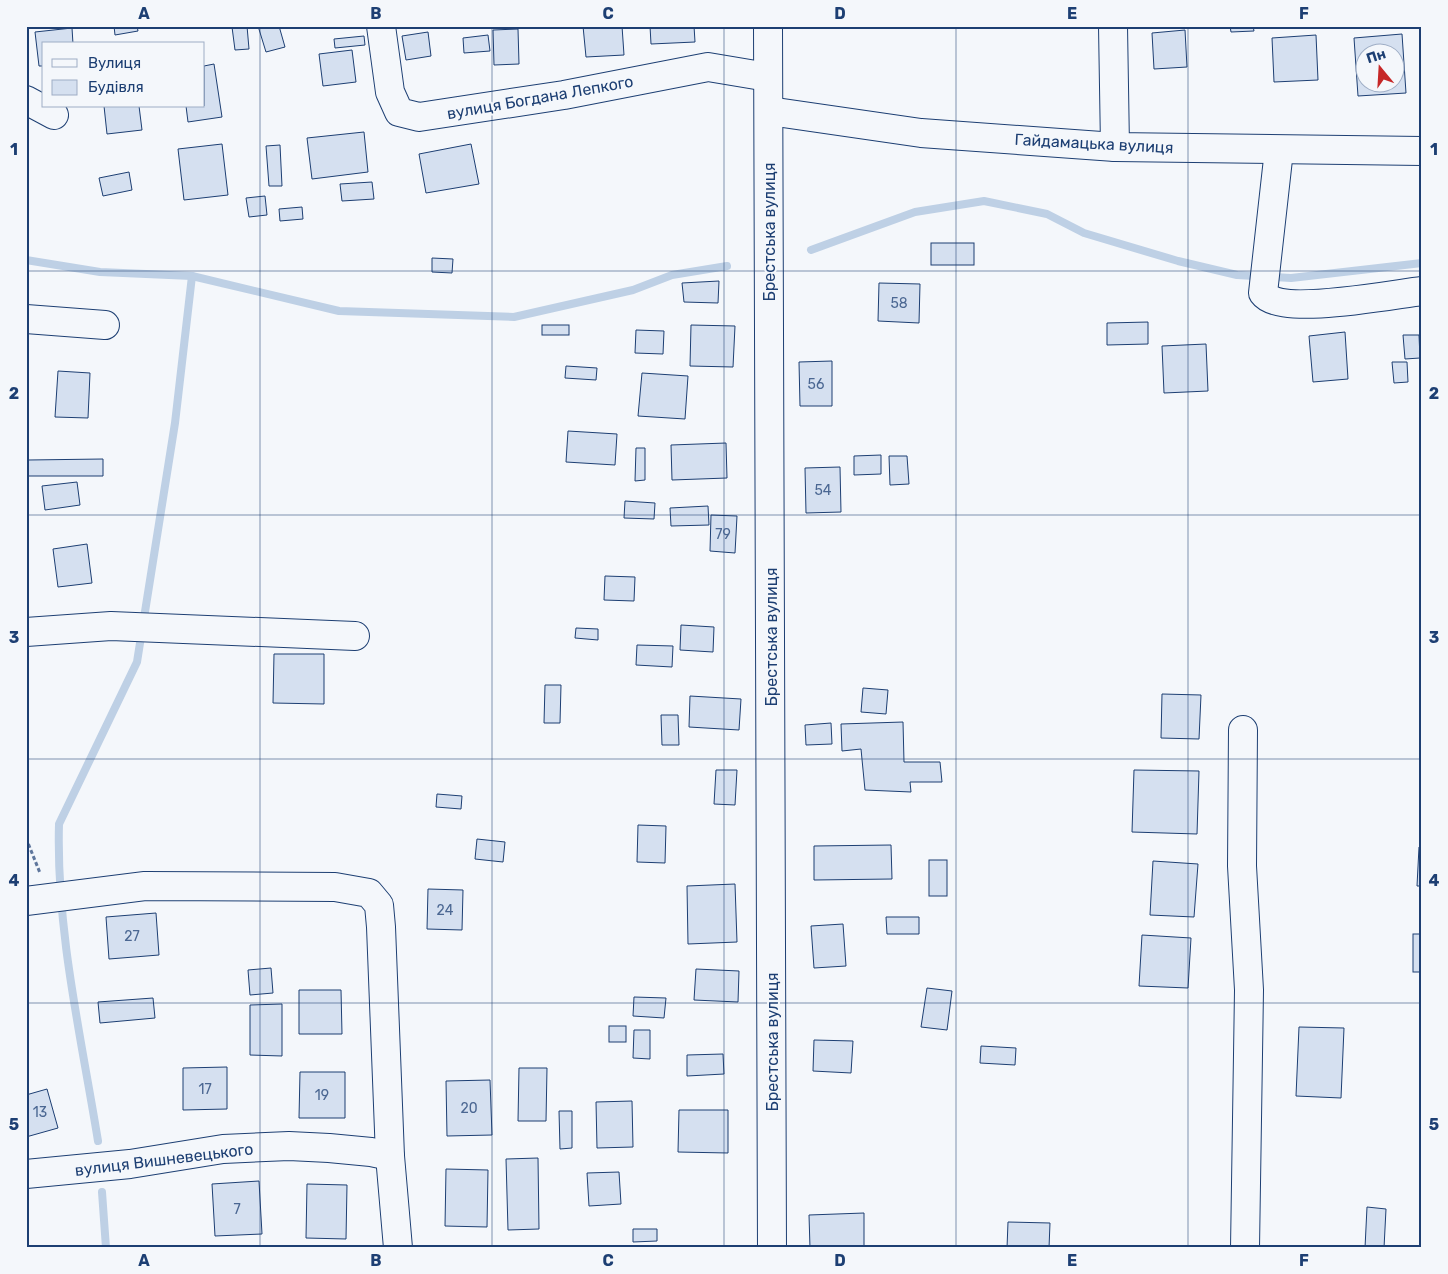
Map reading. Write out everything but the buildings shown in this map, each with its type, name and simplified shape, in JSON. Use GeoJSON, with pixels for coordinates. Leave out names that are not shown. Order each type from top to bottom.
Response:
{"type":"FeatureCollection","features":[{"type":"Feature","properties":{"kind":"street","name":"вулиця Богдана Лепкого"},"geometry":{"type":"LineString","coordinates":[[381,26],[390,92],[399,112],[419,117],[564,95],[708,67],[768,77]]}},
{"type":"Feature","properties":{"kind":"street","name":"Брестська вулиця"},"geometry":{"type":"LineString","coordinates":[[768,26],[772,1248]]}},
{"type":"Feature","properties":{"kind":"street"},"geometry":{"type":"LineString","coordinates":[[1113,26],[1115,147]]}},
{"type":"Feature","properties":{"kind":"street"},"geometry":{"type":"LineString","coordinates":[[26,100],[54,116]]}},
{"type":"Feature","properties":{"kind":"street","name":"Гайдамацька вулиця"},"geometry":{"type":"LineString","coordinates":[[769,111],[921,133],[1115,147],[1422,151]]}},
{"type":"Feature","properties":{"kind":"street"},"geometry":{"type":"LineString","coordinates":[[1279,150],[1263,293],[1265,296],[1280,302],[1326,304],[1422,291]]}},
{"type":"Feature","properties":{"kind":"street"},"geometry":{"type":"LineString","coordinates":[[26,319],[105,325]]}},
{"type":"Feature","properties":{"kind":"street"},"geometry":{"type":"LineString","coordinates":[[26,632],[111,626],[355,636]]}},
{"type":"Feature","properties":{"kind":"street"},"geometry":{"type":"LineString","coordinates":[[1243,730],[1242,866],[1250,990],[1245,1248]]}},
{"type":"Feature","properties":{"kind":"street"},"geometry":{"type":"LineString","coordinates":[[49,897],[145,886],[335,887],[369,893],[379,905],[381,927],[390,1156],[398,1248]]}},
{"type":"Feature","properties":{"kind":"street","name":"вулиця Вишневецького"},"geometry":{"type":"LineString","coordinates":[[26,1174],[130,1164],[223,1149],[321,1148],[371,1152],[390,1156]]}},
{"type":"Feature","properties":{"kind":"path"},"geometry":{"type":"LineString","coordinates":[[26,838],[49,897]]}},
{"type":"Feature","properties":{"kind":"waterway"},"geometry":{"type":"LineString","coordinates":[[811,250],[915,212],[984,201],[1047,214],[1084,233],[1178,261],[1237,275],[1291,278],[1422,263]]}},
{"type":"Feature","properties":{"kind":"waterway"},"geometry":{"type":"LineString","coordinates":[[26,260],[100,272],[192,276],[339,311],[514,317],[633,290],[672,275],[727,266]]}},
{"type":"Feature","properties":{"kind":"waterway"},"geometry":{"type":"LineString","coordinates":[[98,1141],[77,1023],[61,903],[59,824],[137,662],[175,423],[192,276]]}},
{"type":"Feature","properties":{"kind":"waterway"},"geometry":{"type":"LineString","coordinates":[[102,1192],[106,1248]]}}]}
